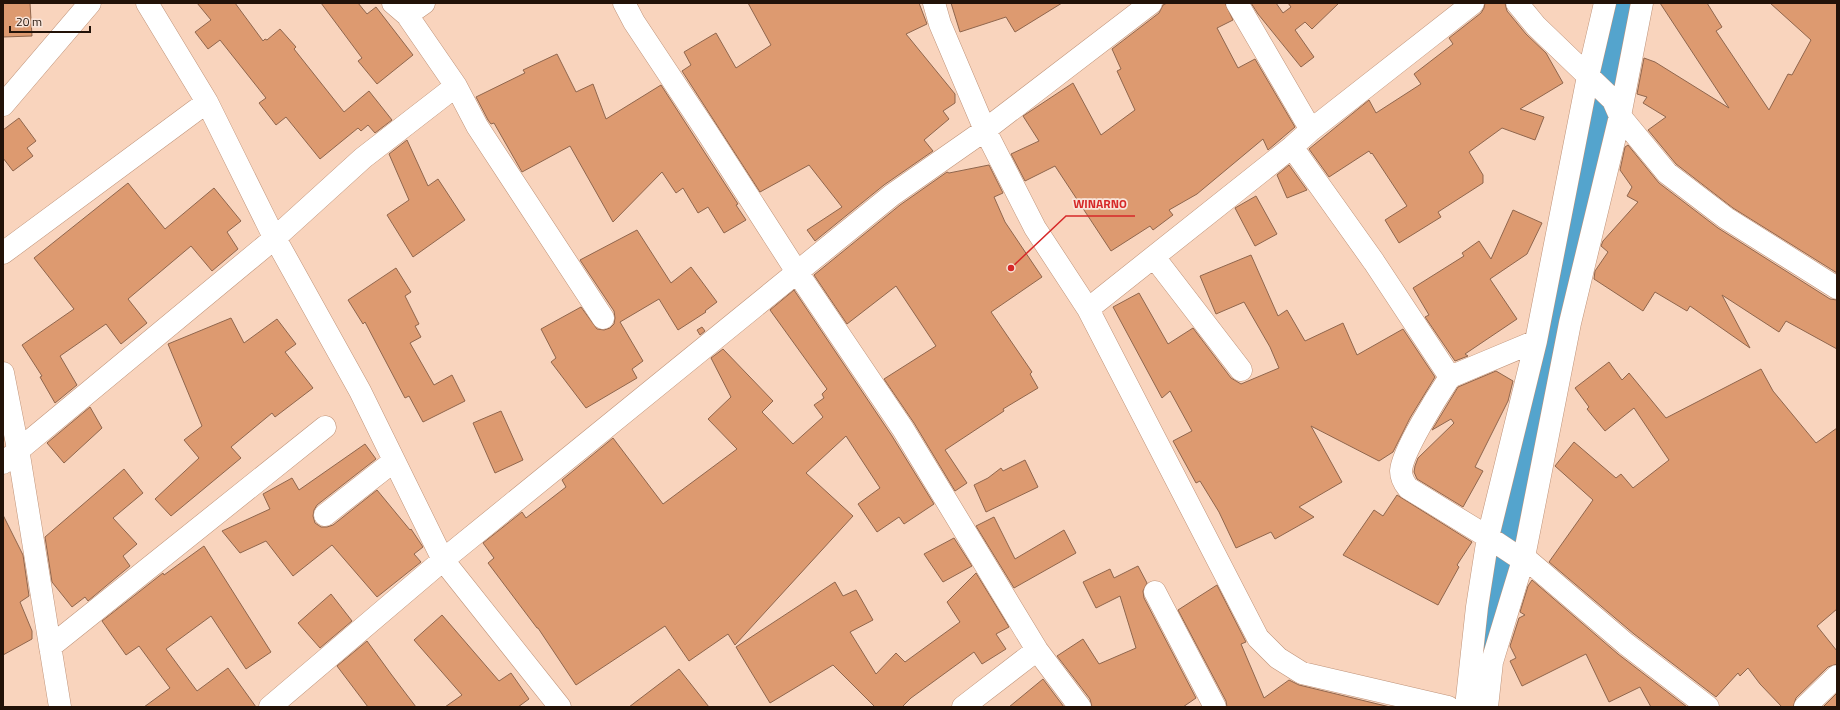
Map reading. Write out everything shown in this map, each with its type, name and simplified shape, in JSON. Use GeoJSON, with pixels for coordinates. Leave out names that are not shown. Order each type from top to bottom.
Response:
{"type":"FeatureCollection","features":[{"type":"Feature","properties":{"kind":"street"},"geometry":{"type":"LineString","coordinates":[[3,105],[90,3]]}},
{"type":"Feature","properties":{"kind":"street"},"geometry":{"type":"LineString","coordinates":[[148,3],[206,102],[271,231],[276,237],[360,391],[443,560],[560,707]]}},
{"type":"Feature","properties":{"kind":"street"},"geometry":{"type":"LineString","coordinates":[[624,3],[634,22],[797,272],[903,429],[1037,650],[1080,707]]}},
{"type":"Feature","properties":{"kind":"street"},"geometry":{"type":"LineString","coordinates":[[934,3],[940,24],[985,130],[1035,228],[1088,309],[1258,638],[1278,658],[1302,673],[1448,707]]}},
{"type":"Feature","properties":{"kind":"street"},"geometry":{"type":"LineString","coordinates":[[270,707],[443,560],[892,195],[985,130],[1151,3]]}},
{"type":"Feature","properties":{"kind":"street"},"geometry":{"type":"LineString","coordinates":[[1237,3],[1311,130]]}},
{"type":"Feature","properties":{"kind":"street"},"geometry":{"type":"LineString","coordinates":[[1088,309],[1292,147],[1311,130],[1473,3]]}},
{"type":"Feature","properties":{"kind":"street"},"geometry":{"type":"LineString","coordinates":[[1517,3],[1536,26],[1591,80],[1616,108],[1667,173],[1726,218],[1837,288]]}},
{"type":"Feature","properties":{"kind":"street"},"geometry":{"type":"LineString","coordinates":[[1466,707],[1477,607],[1536,341],[1591,80],[1605,3]]}},
{"type":"Feature","properties":{"kind":"street"},"geometry":{"type":"LineString","coordinates":[[1487,707],[1492,662],[1519,556],[1616,108],[1642,3]]}},
{"type":"Feature","properties":{"kind":"street"},"geometry":{"type":"LineString","coordinates":[[408,7],[456,86],[477,126],[603,318]]}},
{"type":"Feature","properties":{"kind":"street"},"geometry":{"type":"LineString","coordinates":[[10,456],[276,237],[363,158],[456,86]]}},
{"type":"Feature","properties":{"kind":"street"},"geometry":{"type":"LineString","coordinates":[[3,253],[206,102]]}},
{"type":"Feature","properties":{"kind":"street"},"geometry":{"type":"LineString","coordinates":[[1292,147],[1374,262],[1450,377]]}},
{"type":"Feature","properties":{"kind":"street"},"geometry":{"type":"LineString","coordinates":[[1154,257],[1241,370]]}},
{"type":"Feature","properties":{"kind":"street"},"geometry":{"type":"LineString","coordinates":[[1536,341],[1450,377],[1410,448],[1402,468],[1402,478],[1408,488],[1519,556],[1626,644],[1708,707]]}},
{"type":"Feature","properties":{"kind":"street"},"geometry":{"type":"LineString","coordinates":[[3,372],[10,456],[50,647],[60,707]]}},
{"type":"Feature","properties":{"kind":"street"},"geometry":{"type":"LineString","coordinates":[[50,647],[325,427]]}},
{"type":"Feature","properties":{"kind":"street"},"geometry":{"type":"LineString","coordinates":[[325,515],[394,461]]}},
{"type":"Feature","properties":{"kind":"street"},"geometry":{"type":"LineString","coordinates":[[1155,592],[1215,707]]}},
{"type":"Feature","properties":{"kind":"street"},"geometry":{"type":"LineString","coordinates":[[963,707],[1037,650]]}},
{"type":"Feature","properties":{"kind":"street"},"geometry":{"type":"LineString","coordinates":[[1805,707],[1837,676]]}},
{"type":"Feature","properties":{"kind":"building"},"geometry":{"type":"Polygon","coordinates":[[[3,3],[30,3],[32,36],[3,37],[3,3]]]}},
{"type":"Feature","properties":{"kind":"building"},"geometry":{"type":"Polygon","coordinates":[[[197,3],[235,3],[263,41],[265,39],[267,40],[280,29],[296,47],[294,49],[344,112],[369,91],[392,120],[375,133],[368,125],[361,131],[358,128],[320,159],[286,117],[276,125],[259,103],[266,98],[220,40],[208,49],[195,32],[211,20],[197,3]]]}},
{"type":"Feature","properties":{"kind":"building"},"geometry":{"type":"Polygon","coordinates":[[[321,3],[358,3],[367,14],[376,7],[413,55],[377,84],[358,61],[362,58],[321,3]]]}},
{"type":"Feature","properties":{"kind":"building"},"geometry":{"type":"Polygon","coordinates":[[[748,3],[919,3],[927,24],[906,34],[955,94],[955,103],[943,111],[949,119],[924,140],[933,151],[884,185],[815,241],[807,230],[842,207],[809,165],[760,192],[682,71],[691,65],[684,52],[716,33],[736,68],[771,45],[748,3]]]}},
{"type":"Feature","properties":{"kind":"building"},"geometry":{"type":"Polygon","coordinates":[[[951,3],[1062,3],[1015,32],[1006,17],[960,32],[951,3]]]}},
{"type":"Feature","properties":{"kind":"building"},"geometry":{"type":"Polygon","coordinates":[[[1167,3],[1225,3],[1233,20],[1217,28],[1238,68],[1255,59],[1295,127],[1268,150],[1263,139],[1197,194],[1169,210],[1173,215],[1153,230],[1150,226],[1111,251],[1055,166],[1025,181],[1011,154],[1039,141],[1023,116],[1073,83],[1101,135],[1135,110],[1117,71],[1121,69],[1112,49],[1159,13],[1163,5],[1167,3]]]}},
{"type":"Feature","properties":{"kind":"building"},"geometry":{"type":"Polygon","coordinates":[[[1251,3],[1276,3],[1283,13],[1291,7],[1288,3],[1339,3],[1312,29],[1305,22],[1295,30],[1314,57],[1301,67],[1258,14],[1251,3]]]}},
{"type":"Feature","properties":{"kind":"building"},"geometry":{"type":"Polygon","coordinates":[[[1485,3],[1505,3],[1507,11],[1526,34],[1546,53],[1563,83],[1520,109],[1544,117],[1535,140],[1502,128],[1469,152],[1483,175],[1483,183],[1438,212],[1441,217],[1399,243],[1385,220],[1407,206],[1372,153],[1371,154],[1369,151],[1329,177],[1309,149],[1369,100],[1376,113],[1421,84],[1414,74],[1453,44],[1449,38],[1481,13],[1485,3]]]}},
{"type":"Feature","properties":{"kind":"building"},"geometry":{"type":"Polygon","coordinates":[[[1660,3],[1707,3],[1722,27],[1716,31],[1769,110],[1788,74],[1792,75],[1811,40],[1770,3],[1837,3],[1837,273],[1733,208],[1676,164],[1648,130],[1666,117],[1643,103],[1647,97],[1637,94],[1644,58],[1655,62],[1729,108],[1660,3]]]}},
{"type":"Feature","properties":{"kind":"building"},"geometry":{"type":"Polygon","coordinates":[[[557,54],[576,92],[593,84],[606,119],[661,85],[738,204],[736,205],[746,220],[724,233],[708,207],[698,213],[683,188],[676,193],[662,172],[613,222],[570,146],[522,172],[494,123],[491,124],[488,120],[476,97],[525,73],[523,70],[557,54]]]}},
{"type":"Feature","properties":{"kind":"building"},"geometry":{"type":"Polygon","coordinates":[[[19,118],[36,141],[27,148],[33,156],[13,171],[3,158],[3,130],[19,118]]]}},
{"type":"Feature","properties":{"kind":"building"},"geometry":{"type":"Polygon","coordinates":[[[407,140],[428,186],[438,179],[465,220],[413,257],[387,215],[409,200],[389,154],[407,140]]]}},
{"type":"Feature","properties":{"kind":"building"},"geometry":{"type":"Polygon","coordinates":[[[1628,145],[1659,183],[1718,228],[1830,299],[1837,300],[1837,349],[1786,321],[1779,332],[1722,295],[1750,348],[1690,306],[1687,311],[1655,292],[1643,311],[1594,279],[1595,271],[1608,252],[1601,246],[1603,241],[1638,202],[1627,196],[1632,187],[1620,170],[1625,147],[1628,145]]]}},
{"type":"Feature","properties":{"kind":"building"},"geometry":{"type":"Polygon","coordinates":[[[989,165],[1003,193],[994,197],[1005,222],[1042,277],[991,312],[1032,372],[1030,374],[1038,388],[1003,409],[1004,411],[945,450],[967,483],[955,491],[914,423],[884,379],[936,346],[896,286],[847,324],[814,275],[900,205],[947,172],[949,173],[989,165]]]}},
{"type":"Feature","properties":{"kind":"building"},"geometry":{"type":"Polygon","coordinates":[[[1289,165],[1307,190],[1287,198],[1277,175],[1289,165]]]}},
{"type":"Feature","properties":{"kind":"building"},"geometry":{"type":"Polygon","coordinates":[[[128,183],[165,229],[214,188],[241,221],[227,232],[238,249],[212,271],[191,246],[128,299],[147,323],[121,344],[106,324],[60,356],[77,385],[55,403],[40,377],[42,376],[22,345],[74,309],[34,258],[128,183]]]}},
{"type":"Feature","properties":{"kind":"building"},"geometry":{"type":"Polygon","coordinates":[[[1256,196],[1277,234],[1255,246],[1235,208],[1256,196]]]}},
{"type":"Feature","properties":{"kind":"building"},"geometry":{"type":"Polygon","coordinates":[[[1513,210],[1542,223],[1527,254],[1490,279],[1517,319],[1465,354],[1468,356],[1455,361],[1425,317],[1429,315],[1413,288],[1464,256],[1462,253],[1479,241],[1491,259],[1513,210]]]}},
{"type":"Feature","properties":{"kind":"building"},"geometry":{"type":"Polygon","coordinates":[[[637,230],[671,283],[691,267],[717,302],[705,311],[706,312],[678,330],[659,299],[620,322],[643,361],[632,369],[637,378],[586,408],[551,362],[556,358],[541,329],[581,307],[597,329],[604,330],[610,328],[614,324],[614,311],[580,260],[637,230]]]}},
{"type":"Feature","properties":{"kind":"building"},"geometry":{"type":"Polygon","coordinates":[[[1251,255],[1278,316],[1287,310],[1305,341],[1343,323],[1357,355],[1403,329],[1435,377],[1410,418],[1393,452],[1379,461],[1311,426],[1342,482],[1299,507],[1314,517],[1275,539],[1271,532],[1236,548],[1219,512],[1200,481],[1196,483],[1173,441],[1192,431],[1170,391],[1162,398],[1113,307],[1139,293],[1168,344],[1193,328],[1231,378],[1241,384],[1279,368],[1270,347],[1244,302],[1216,314],[1200,276],[1251,255]]]}},
{"type":"Feature","properties":{"kind":"building"},"geometry":{"type":"Polygon","coordinates":[[[396,268],[411,292],[405,296],[419,324],[415,326],[421,337],[410,343],[434,385],[452,375],[465,401],[423,422],[409,396],[405,398],[365,322],[363,324],[348,300],[396,268]]]}},
{"type":"Feature","properties":{"kind":"building"},"geometry":{"type":"Polygon","coordinates":[[[794,290],[892,436],[934,504],[904,524],[899,517],[877,532],[858,504],[880,488],[846,436],[806,473],[853,516],[735,645],[728,634],[689,661],[665,626],[576,685],[538,628],[488,563],[494,558],[483,543],[522,512],[526,518],[566,487],[562,480],[613,438],[663,504],[737,449],[708,419],[731,397],[711,358],[723,349],[773,401],[762,412],[793,444],[823,417],[814,405],[824,398],[822,394],[827,389],[770,310],[794,290]]]}},
{"type":"Feature","properties":{"kind":"building"},"geometry":{"type":"Polygon","coordinates":[[[231,318],[244,343],[277,319],[296,344],[285,352],[313,388],[275,417],[272,413],[231,447],[241,458],[171,516],[155,499],[199,458],[184,440],[202,426],[168,344],[231,318]]]}},
{"type":"Feature","properties":{"kind":"building"},"geometry":{"type":"Polygon","coordinates":[[[702,327],[705,331],[700,335],[697,330],[702,327]]]}},
{"type":"Feature","properties":{"kind":"building"},"geometry":{"type":"Polygon","coordinates":[[[1609,362],[1622,380],[1629,373],[1666,418],[1761,369],[1773,391],[1816,443],[1837,428],[1837,609],[1817,626],[1837,651],[1837,664],[1828,667],[1796,698],[1793,707],[1782,707],[1760,684],[1748,668],[1740,676],[1738,673],[1716,697],[1634,634],[1549,562],[1593,500],[1555,466],[1574,442],[1616,478],[1621,474],[1633,488],[1669,460],[1634,408],[1605,431],[1587,409],[1589,407],[1575,388],[1609,362]]]}},
{"type":"Feature","properties":{"kind":"building"},"geometry":{"type":"Polygon","coordinates":[[[1496,371],[1513,381],[1508,401],[1475,467],[1483,471],[1463,507],[1417,479],[1414,472],[1415,466],[1418,458],[1454,423],[1451,419],[1432,430],[1458,387],[1496,371]]]}},
{"type":"Feature","properties":{"kind":"building"},"geometry":{"type":"Polygon","coordinates":[[[90,407],[102,428],[64,463],[47,443],[90,407]]]}},
{"type":"Feature","properties":{"kind":"building"},"geometry":{"type":"Polygon","coordinates":[[[501,411],[523,460],[495,473],[473,423],[501,411]]]}},
{"type":"Feature","properties":{"kind":"building"},"geometry":{"type":"Polygon","coordinates":[[[365,444],[376,459],[317,505],[313,516],[315,523],[321,527],[333,525],[377,490],[410,530],[411,529],[423,547],[414,554],[421,562],[377,597],[332,545],[293,576],[266,541],[240,553],[222,531],[270,509],[263,494],[292,478],[299,490],[365,444]]]}},
{"type":"Feature","properties":{"kind":"building"},"geometry":{"type":"Polygon","coordinates":[[[1025,460],[1038,487],[986,512],[974,485],[988,478],[1001,468],[1003,471],[1025,460]]]}},
{"type":"Feature","properties":{"kind":"building"},"geometry":{"type":"Polygon","coordinates":[[[124,469],[143,493],[113,518],[137,544],[123,556],[130,566],[88,601],[85,597],[72,607],[52,582],[45,537],[124,469]]]}},
{"type":"Feature","properties":{"kind":"building"},"geometry":{"type":"Polygon","coordinates":[[[1397,495],[1472,542],[1457,565],[1459,567],[1438,605],[1343,555],[1374,510],[1383,516],[1397,495]]]}},
{"type":"Feature","properties":{"kind":"building"},"geometry":{"type":"Polygon","coordinates":[[[3,515],[23,555],[29,596],[20,602],[32,631],[32,639],[3,655],[3,515]]]}},
{"type":"Feature","properties":{"kind":"building"},"geometry":{"type":"Polygon","coordinates":[[[994,517],[1015,559],[1064,530],[1076,553],[1014,588],[976,526],[994,517]]]}},
{"type":"Feature","properties":{"kind":"building"},"geometry":{"type":"Polygon","coordinates":[[[954,538],[972,566],[943,582],[924,554],[954,538]]]}},
{"type":"Feature","properties":{"kind":"building"},"geometry":{"type":"Polygon","coordinates":[[[204,546],[271,652],[246,669],[211,616],[166,649],[197,691],[228,668],[256,707],[144,707],[170,688],[139,646],[126,655],[102,621],[163,573],[164,575],[204,546]]]}},
{"type":"Feature","properties":{"kind":"building"},"geometry":{"type":"Polygon","coordinates":[[[1138,566],[1147,583],[1143,591],[1144,598],[1196,698],[1183,707],[1092,707],[1090,699],[1057,656],[1083,639],[1099,664],[1136,648],[1120,596],[1096,608],[1083,582],[1110,569],[1114,578],[1138,566]]]}},
{"type":"Feature","properties":{"kind":"building"},"geometry":{"type":"Polygon","coordinates":[[[976,573],[1009,627],[996,634],[1006,649],[982,664],[974,652],[911,698],[902,707],[875,707],[833,665],[770,703],[736,647],[835,582],[843,596],[856,590],[873,620],[850,632],[876,674],[896,653],[905,662],[960,622],[947,602],[976,573]]]}},
{"type":"Feature","properties":{"kind":"building"},"geometry":{"type":"Polygon","coordinates":[[[1532,580],[1618,654],[1687,707],[1651,707],[1640,687],[1609,702],[1586,654],[1522,686],[1510,661],[1516,658],[1510,646],[1519,618],[1525,615],[1520,612],[1528,586],[1532,580]]]}},
{"type":"Feature","properties":{"kind":"building"},"geometry":{"type":"Polygon","coordinates":[[[1217,585],[1246,642],[1241,644],[1264,698],[1289,680],[1299,685],[1390,707],[1227,707],[1226,701],[1178,610],[1217,585]]]}},
{"type":"Feature","properties":{"kind":"building"},"geometry":{"type":"Polygon","coordinates":[[[331,594],[352,621],[320,648],[298,623],[331,594]]]}},
{"type":"Feature","properties":{"kind":"building"},"geometry":{"type":"Polygon","coordinates":[[[442,615],[499,681],[511,673],[529,699],[518,707],[445,707],[462,695],[414,640],[442,615]]]}},
{"type":"Feature","properties":{"kind":"building"},"geometry":{"type":"Polygon","coordinates":[[[367,641],[416,707],[368,707],[337,666],[367,641]]]}},
{"type":"Feature","properties":{"kind":"building"},"geometry":{"type":"Polygon","coordinates":[[[679,669],[709,707],[629,707],[679,669]]]}},
{"type":"Feature","properties":{"kind":"building"},"geometry":{"type":"Polygon","coordinates":[[[1043,679],[1064,707],[1009,707],[1043,679]]]}},
{"type":"Feature","properties":{"kind":"building"},"geometry":{"type":"Polygon","coordinates":[[[1837,693],[1837,707],[1823,707],[1837,693]]]}},
{"type":"Feature","properties":{"kind":"waterway"},"geometry":{"type":"LineString","coordinates":[[1481,672],[1480,661],[1495,576],[1518,476],[1619,3]]}},
{"type":"Feature","properties":{"kind":"place","name":"WINARNO"},"geometry":{"type":"Point","coordinates":[1011,268]}}]}
